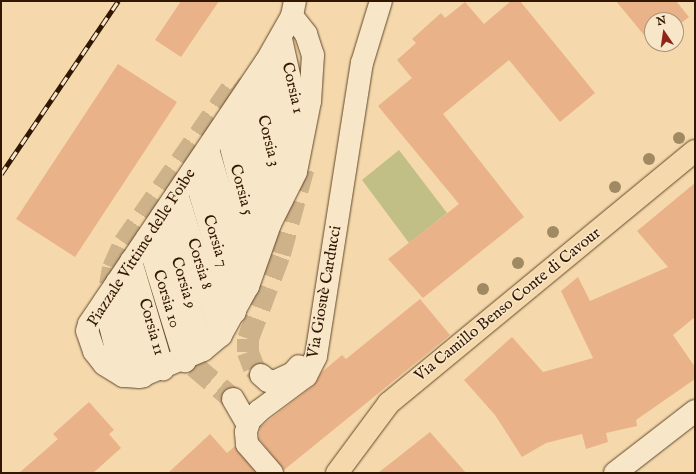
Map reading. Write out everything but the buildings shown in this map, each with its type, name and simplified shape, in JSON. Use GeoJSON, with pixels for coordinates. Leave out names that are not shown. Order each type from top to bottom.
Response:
{"type":"FeatureCollection","features":[{"type":"Feature","properties":{"kind":"main road","name":"Via Camillo Benso Conte di Cavour"},"geometry":{"type":"LineString","coordinates":[[337,473],[389,403],[695,151]]}},
{"type":"Feature","properties":{"kind":"street","name":"Via Giosuè Carducci"},"geometry":{"type":"LineString","coordinates":[[248,425],[260,411],[306,376],[312,368],[362,63],[381,1]]}},
{"type":"Feature","properties":{"kind":"street","name":"Piazzale Vittime delle Foibe"},"geometry":{"type":"LineString","coordinates":[[294,8],[306,34],[313,55],[314,74],[303,136],[292,179],[270,224],[248,286],[235,312],[221,335],[194,356],[143,374],[104,364],[94,351],[87,331],[89,324],[281,39],[294,8]]}},
{"type":"Feature","properties":{"kind":"street","name":"Corsia 1"},"geometry":{"type":"LineString","coordinates":[[281,39],[303,136]]}},
{"type":"Feature","properties":{"kind":"street"},"geometry":{"type":"LineString","coordinates":[[266,62],[292,179]]}},
{"type":"Feature","properties":{"kind":"street","name":"Corsia 3"},"geometry":{"type":"LineString","coordinates":[[253,82],[282,199]]}},
{"type":"Feature","properties":{"kind":"street"},"geometry":{"type":"LineString","coordinates":[[238,104],[270,224]]}},
{"type":"Feature","properties":{"kind":"street","name":"Corsia 5"},"geometry":{"type":"LineString","coordinates":[[225,124],[259,255]]}},
{"type":"Feature","properties":{"kind":"street"},"geometry":{"type":"LineString","coordinates":[[208,149],[248,286]]}},
{"type":"Feature","properties":{"kind":"street","name":"Corsia 7"},"geometry":{"type":"LineString","coordinates":[[193,170],[235,312]]}},
{"type":"Feature","properties":{"kind":"street","name":"Corsia 8"},"geometry":{"type":"LineString","coordinates":[[177,194],[221,335]]}},
{"type":"Feature","properties":{"kind":"street","name":"Via Giosuè Carducci"},"geometry":{"type":"LineString","coordinates":[[261,375],[268,381],[276,382],[294,373],[299,367],[327,223],[340,203]]}},
{"type":"Feature","properties":{"kind":"street","name":"Corsia 9"},"geometry":{"type":"LineString","coordinates":[[162,216],[194,356]]}},
{"type":"Feature","properties":{"kind":"street","name":"Corsia 10"},"geometry":{"type":"LineString","coordinates":[[147,238],[194,356]]}},
{"type":"Feature","properties":{"kind":"street","name":"Corsia 11"},"geometry":{"type":"LineString","coordinates":[[131,261],[143,374]]}},
{"type":"Feature","properties":{"kind":"street"},"geometry":{"type":"LineString","coordinates":[[117,282],[143,374]]}},
{"type":"Feature","properties":{"kind":"street"},"geometry":{"type":"LineString","coordinates":[[233,399],[248,425],[247,444],[272,473]]}},
{"type":"Feature","properties":{"kind":"street"},"geometry":{"type":"LineString","coordinates":[[615,473],[695,410]]}},
{"type":"Feature","properties":{"kind":"shaded area"},"geometry":{"type":"Polygon","coordinates":[[[399,150],[447,213],[409,243],[362,180],[399,150]]]}},
{"type":"Feature","properties":{"kind":"tunnel"},"geometry":{"type":"LineString","coordinates":[[115,298],[110,285],[113,268],[124,243],[233,86],[259,106]]}},
{"type":"Feature","properties":{"kind":"tunnel"},"geometry":{"type":"LineString","coordinates":[[261,375],[254,368],[248,352],[248,339],[280,254],[304,167]]}},
{"type":"Feature","properties":{"kind":"tunnel"},"geometry":{"type":"LineString","coordinates":[[144,324],[233,399]]}},
{"type":"Feature","properties":{"kind":"railway"},"geometry":{"type":"LineString","coordinates":[[1,174],[118,1]]}}]}
